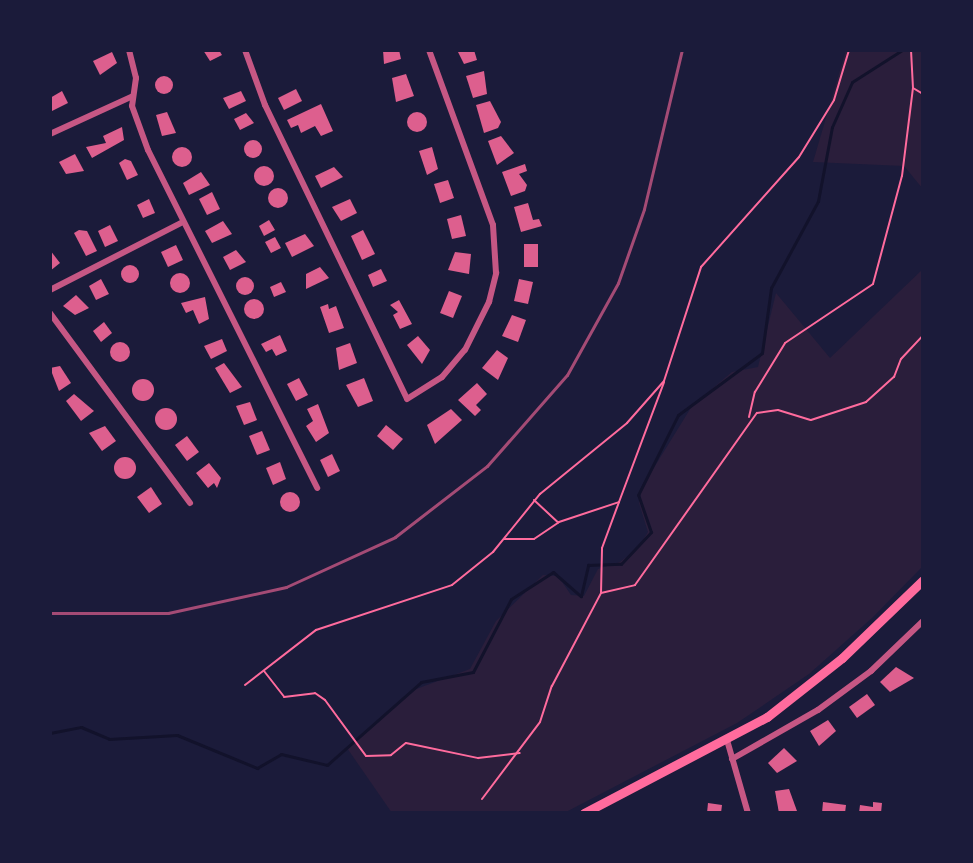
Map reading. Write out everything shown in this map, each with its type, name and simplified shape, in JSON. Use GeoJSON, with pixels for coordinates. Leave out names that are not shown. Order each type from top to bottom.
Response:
{"type":"FeatureCollection","features":[{"type":"Feature","properties":{"kind":"main road"},"geometry":{"type":"LineString","coordinates":[[584,813],[727,740],[824,674],[923,580]]}},
{"type":"Feature","properties":{"kind":"street"},"geometry":{"type":"LineString","coordinates":[[129,50],[136,71],[133,96],[138,127],[317,488]]}},
{"type":"Feature","properties":{"kind":"street"},"geometry":{"type":"LineString","coordinates":[[245,50],[265,105],[407,399],[442,377],[465,350],[489,302],[497,260],[490,214],[429,50]]}},
{"type":"Feature","properties":{"kind":"street"},"geometry":{"type":"LineString","coordinates":[[50,134],[133,96]]}},
{"type":"Feature","properties":{"kind":"street"},"geometry":{"type":"LineString","coordinates":[[50,290],[183,222]]}},
{"type":"Feature","properties":{"kind":"street"},"geometry":{"type":"LineString","coordinates":[[50,313],[190,503]]}},
{"type":"Feature","properties":{"kind":"street"},"geometry":{"type":"LineString","coordinates":[[732,759],[818,710],[871,671],[923,621]]}},
{"type":"Feature","properties":{"kind":"street"},"geometry":{"type":"LineString","coordinates":[[727,740],[748,813]]}},
{"type":"Feature","properties":{"kind":"path"},"geometry":{"type":"LineString","coordinates":[[482,799],[521,753],[601,593],[602,548],[664,381],[701,267],[799,157],[834,100],[849,50]]}},
{"type":"Feature","properties":{"kind":"path"},"geometry":{"type":"LineString","coordinates":[[749,420],[755,392],[785,343],[873,284],[902,176],[913,88],[911,50]]}},
{"type":"Feature","properties":{"kind":"path"},"geometry":{"type":"LineString","coordinates":[[913,88],[923,94]]}},
{"type":"Feature","properties":{"kind":"path"},"geometry":{"type":"LineString","coordinates":[[601,593],[635,585],[749,420],[757,413],[778,410],[824,418],[866,402],[894,377],[923,335]]}},
{"type":"Feature","properties":{"kind":"path"},"geometry":{"type":"LineString","coordinates":[[245,685],[316,630],[452,585],[504,539],[534,500],[627,423],[664,381]]}},
{"type":"Feature","properties":{"kind":"path"},"geometry":{"type":"LineString","coordinates":[[534,500],[559,522]]}},
{"type":"Feature","properties":{"kind":"path"},"geometry":{"type":"LineString","coordinates":[[504,539],[534,539],[559,522],[619,502]]}},
{"type":"Feature","properties":{"kind":"path"},"geometry":{"type":"LineString","coordinates":[[264,671],[284,697],[315,693],[325,700],[366,756],[391,755],[406,743],[478,758],[521,753]]}},
{"type":"Feature","properties":{"kind":"shaded area"},"geometry":{"type":"Polygon","coordinates":[[[846,50],[923,50],[923,189],[904,166],[813,162],[846,50]]]}},
{"type":"Feature","properties":{"kind":"shaded area"},"geometry":{"type":"Polygon","coordinates":[[[923,269],[923,566],[873,617],[809,674],[737,723],[564,813],[392,813],[347,748],[411,691],[470,669],[496,621],[543,575],[558,576],[571,595],[584,596],[598,569],[620,562],[638,548],[648,532],[639,503],[642,487],[692,406],[732,372],[758,367],[776,293],[830,358],[923,269]]]}},
{"type":"Feature","properties":{"kind":"building"},"geometry":{"type":"Polygon","coordinates":[[[203,50],[219,50],[222,55],[210,61],[203,50]]]}},
{"type":"Feature","properties":{"kind":"building"},"geometry":{"type":"Polygon","coordinates":[[[383,50],[399,50],[401,59],[384,64],[383,50]]]}},
{"type":"Feature","properties":{"kind":"building"},"geometry":{"type":"Polygon","coordinates":[[[457,50],[474,50],[477,60],[464,64],[457,50]]]}},
{"type":"Feature","properties":{"kind":"building"},"geometry":{"type":"Polygon","coordinates":[[[112,52],[117,63],[100,75],[93,61],[112,52]]]}},
{"type":"Feature","properties":{"kind":"building"},"geometry":{"type":"Polygon","coordinates":[[[484,71],[487,94],[473,98],[466,76],[484,71]]]}},
{"type":"Feature","properties":{"kind":"building"},"geometry":{"type":"Polygon","coordinates":[[[406,74],[414,96],[396,102],[392,78],[406,74]]]}},
{"type":"Feature","properties":{"kind":"building"},"geometry":{"type":"Polygon","coordinates":[[[160,76],[168,76],[173,85],[171,92],[160,94],[155,89],[155,81],[160,76]]]}},
{"type":"Feature","properties":{"kind":"building"},"geometry":{"type":"Polygon","coordinates":[[[296,89],[302,101],[284,110],[278,98],[296,89]]]}},
{"type":"Feature","properties":{"kind":"building"},"geometry":{"type":"Polygon","coordinates":[[[62,91],[68,103],[52,111],[50,98],[62,91]]]}},
{"type":"Feature","properties":{"kind":"building"},"geometry":{"type":"Polygon","coordinates":[[[241,91],[246,101],[229,109],[223,98],[241,91]]]}},
{"type":"Feature","properties":{"kind":"building"},"geometry":{"type":"Polygon","coordinates":[[[490,101],[501,122],[498,128],[484,133],[476,105],[490,101]]]}},
{"type":"Feature","properties":{"kind":"building"},"geometry":{"type":"Polygon","coordinates":[[[321,104],[333,131],[321,136],[315,126],[301,133],[298,125],[291,128],[287,120],[321,104]]]}},
{"type":"Feature","properties":{"kind":"building"},"geometry":{"type":"Polygon","coordinates":[[[167,112],[176,133],[162,136],[156,115],[167,112]]]}},
{"type":"Feature","properties":{"kind":"building"},"geometry":{"type":"Polygon","coordinates":[[[417,112],[424,115],[427,122],[424,129],[417,132],[410,129],[407,122],[410,115],[417,112]]]}},
{"type":"Feature","properties":{"kind":"building"},"geometry":{"type":"Polygon","coordinates":[[[246,113],[254,123],[240,130],[234,119],[246,113]]]}},
{"type":"Feature","properties":{"kind":"building"},"geometry":{"type":"Polygon","coordinates":[[[122,127],[124,140],[92,158],[86,147],[106,143],[103,136],[122,127]]]}},
{"type":"Feature","properties":{"kind":"building"},"geometry":{"type":"Polygon","coordinates":[[[501,136],[514,153],[497,165],[488,141],[501,136]]]}},
{"type":"Feature","properties":{"kind":"building"},"geometry":{"type":"Polygon","coordinates":[[[249,140],[257,140],[262,149],[260,156],[249,158],[244,153],[244,145],[249,140]]]}},
{"type":"Feature","properties":{"kind":"building"},"geometry":{"type":"Polygon","coordinates":[[[182,147],[189,150],[192,157],[189,164],[182,167],[175,164],[172,157],[175,150],[182,147]]]}},
{"type":"Feature","properties":{"kind":"building"},"geometry":{"type":"Polygon","coordinates":[[[432,147],[438,169],[427,175],[419,151],[432,147]]]}},
{"type":"Feature","properties":{"kind":"building"},"geometry":{"type":"Polygon","coordinates":[[[75,154],[84,171],[66,174],[59,162],[75,154]]]}},
{"type":"Feature","properties":{"kind":"building"},"geometry":{"type":"Polygon","coordinates":[[[125,159],[131,161],[138,175],[127,180],[119,163],[125,159]]]}},
{"type":"Feature","properties":{"kind":"building"},"geometry":{"type":"Polygon","coordinates":[[[525,164],[527,171],[519,174],[527,185],[525,191],[511,196],[502,172],[525,164]]]}},
{"type":"Feature","properties":{"kind":"building"},"geometry":{"type":"Polygon","coordinates":[[[264,166],[271,169],[274,176],[271,183],[264,186],[257,183],[254,176],[257,169],[264,166]]]}},
{"type":"Feature","properties":{"kind":"building"},"geometry":{"type":"Polygon","coordinates":[[[334,167],[343,177],[321,188],[315,176],[334,167]]]}},
{"type":"Feature","properties":{"kind":"building"},"geometry":{"type":"Polygon","coordinates":[[[201,172],[210,185],[189,195],[183,183],[201,172]]]}},
{"type":"Feature","properties":{"kind":"building"},"geometry":{"type":"Polygon","coordinates":[[[448,180],[454,198],[440,203],[434,184],[448,180]]]}},
{"type":"Feature","properties":{"kind":"building"},"geometry":{"type":"Polygon","coordinates":[[[278,188],[285,191],[288,198],[285,205],[278,208],[271,205],[268,198],[271,191],[278,188]]]}},
{"type":"Feature","properties":{"kind":"building"},"geometry":{"type":"Polygon","coordinates":[[[212,192],[220,209],[207,215],[199,199],[212,192]]]}},
{"type":"Feature","properties":{"kind":"building"},"geometry":{"type":"Polygon","coordinates":[[[149,199],[155,213],[143,218],[137,205],[149,199]]]}},
{"type":"Feature","properties":{"kind":"building"},"geometry":{"type":"Polygon","coordinates":[[[350,199],[357,213],[341,221],[332,207],[350,199]]]}},
{"type":"Feature","properties":{"kind":"building"},"geometry":{"type":"Polygon","coordinates":[[[528,203],[533,220],[539,219],[542,226],[521,232],[514,207],[528,203]]]}},
{"type":"Feature","properties":{"kind":"building"},"geometry":{"type":"Polygon","coordinates":[[[461,215],[466,236],[452,239],[447,219],[461,215]]]}},
{"type":"Feature","properties":{"kind":"building"},"geometry":{"type":"Polygon","coordinates":[[[269,220],[275,230],[264,236],[259,226],[269,220]]]}},
{"type":"Feature","properties":{"kind":"building"},"geometry":{"type":"Polygon","coordinates":[[[223,221],[232,234],[212,243],[205,231],[223,221]]]}},
{"type":"Feature","properties":{"kind":"building"},"geometry":{"type":"Polygon","coordinates":[[[110,225],[118,241],[105,247],[98,231],[110,225]]]}},
{"type":"Feature","properties":{"kind":"building"},"geometry":{"type":"Polygon","coordinates":[[[363,230],[375,254],[362,260],[351,236],[363,230]]]}},
{"type":"Feature","properties":{"kind":"building"},"geometry":{"type":"Polygon","coordinates":[[[87,231],[97,251],[86,256],[74,233],[87,231]]]}},
{"type":"Feature","properties":{"kind":"building"},"geometry":{"type":"Polygon","coordinates":[[[305,234],[314,246],[292,257],[285,243],[305,234]]]}},
{"type":"Feature","properties":{"kind":"building"},"geometry":{"type":"Polygon","coordinates":[[[275,237],[281,248],[271,253],[265,242],[275,237]]]}},
{"type":"Feature","properties":{"kind":"building"},"geometry":{"type":"Polygon","coordinates":[[[524,244],[538,244],[538,267],[524,267],[524,244]]]}},
{"type":"Feature","properties":{"kind":"building"},"geometry":{"type":"Polygon","coordinates":[[[176,245],[183,260],[168,267],[161,252],[176,245]]]}},
{"type":"Feature","properties":{"kind":"building"},"geometry":{"type":"Polygon","coordinates":[[[50,250],[60,263],[50,271],[50,250]]]}},
{"type":"Feature","properties":{"kind":"building"},"geometry":{"type":"Polygon","coordinates":[[[236,250],[246,262],[230,270],[223,257],[236,250]]]}},
{"type":"Feature","properties":{"kind":"building"},"geometry":{"type":"Polygon","coordinates":[[[455,252],[471,254],[469,274],[448,270],[455,252]]]}},
{"type":"Feature","properties":{"kind":"building"},"geometry":{"type":"Polygon","coordinates":[[[130,265],[139,274],[130,283],[121,274],[130,265]]]}},
{"type":"Feature","properties":{"kind":"building"},"geometry":{"type":"Polygon","coordinates":[[[320,267],[329,278],[306,289],[306,274],[320,267]]]}},
{"type":"Feature","properties":{"kind":"building"},"geometry":{"type":"Polygon","coordinates":[[[381,269],[387,281],[373,287],[368,275],[381,269]]]}},
{"type":"Feature","properties":{"kind":"building"},"geometry":{"type":"Polygon","coordinates":[[[180,273],[187,276],[190,283],[187,290],[180,293],[173,290],[170,283],[173,276],[180,273]]]}},
{"type":"Feature","properties":{"kind":"building"},"geometry":{"type":"Polygon","coordinates":[[[241,277],[249,277],[254,286],[252,293],[241,295],[236,290],[236,282],[241,277]]]}},
{"type":"Feature","properties":{"kind":"building"},"geometry":{"type":"Polygon","coordinates":[[[101,279],[109,294],[96,300],[89,286],[101,279]]]}},
{"type":"Feature","properties":{"kind":"building"},"geometry":{"type":"Polygon","coordinates":[[[519,279],[533,282],[528,304],[514,301],[519,279]]]}},
{"type":"Feature","properties":{"kind":"building"},"geometry":{"type":"Polygon","coordinates":[[[281,282],[286,292],[274,297],[270,287],[281,282]]]}},
{"type":"Feature","properties":{"kind":"building"},"geometry":{"type":"Polygon","coordinates":[[[449,291],[462,296],[453,318],[440,313],[449,291]]]}},
{"type":"Feature","properties":{"kind":"building"},"geometry":{"type":"Polygon","coordinates":[[[76,295],[89,308],[75,315],[63,306],[76,295]]]}},
{"type":"Feature","properties":{"kind":"building"},"geometry":{"type":"Polygon","coordinates":[[[205,297],[209,319],[199,324],[193,310],[186,313],[181,303],[205,297]]]}},
{"type":"Feature","properties":{"kind":"building"},"geometry":{"type":"Polygon","coordinates":[[[254,299],[261,302],[264,309],[261,316],[254,319],[247,316],[244,309],[247,302],[254,299]]]}},
{"type":"Feature","properties":{"kind":"building"},"geometry":{"type":"Polygon","coordinates":[[[399,300],[412,324],[400,329],[393,315],[398,312],[390,305],[399,300]]]}},
{"type":"Feature","properties":{"kind":"building"},"geometry":{"type":"Polygon","coordinates":[[[328,304],[329,309],[336,306],[344,328],[329,333],[320,307],[328,304]]]}},
{"type":"Feature","properties":{"kind":"building"},"geometry":{"type":"Polygon","coordinates":[[[512,315],[526,320],[518,342],[502,336],[512,315]]]}},
{"type":"Feature","properties":{"kind":"building"},"geometry":{"type":"Polygon","coordinates":[[[104,322],[112,333],[101,342],[93,331],[104,322]]]}},
{"type":"Feature","properties":{"kind":"building"},"geometry":{"type":"Polygon","coordinates":[[[280,335],[287,351],[276,356],[272,349],[266,352],[261,344],[280,335]]]}},
{"type":"Feature","properties":{"kind":"building"},"geometry":{"type":"Polygon","coordinates":[[[418,336],[430,350],[422,364],[407,345],[418,336]]]}},
{"type":"Feature","properties":{"kind":"building"},"geometry":{"type":"Polygon","coordinates":[[[222,339],[227,351],[211,359],[204,346],[222,339]]]}},
{"type":"Feature","properties":{"kind":"building"},"geometry":{"type":"Polygon","coordinates":[[[120,342],[127,345],[130,352],[127,359],[120,362],[113,359],[110,352],[113,345],[120,342]]]}},
{"type":"Feature","properties":{"kind":"building"},"geometry":{"type":"Polygon","coordinates":[[[350,343],[357,363],[339,370],[336,348],[350,343]]]}},
{"type":"Feature","properties":{"kind":"building"},"geometry":{"type":"Polygon","coordinates":[[[497,350],[508,358],[498,380],[482,368],[497,350]]]}},
{"type":"Feature","properties":{"kind":"building"},"geometry":{"type":"Polygon","coordinates":[[[224,363],[242,387],[230,393],[215,368],[224,363]]]}},
{"type":"Feature","properties":{"kind":"building"},"geometry":{"type":"Polygon","coordinates":[[[60,366],[71,383],[59,391],[50,368],[60,366]]]}},
{"type":"Feature","properties":{"kind":"building"},"geometry":{"type":"Polygon","coordinates":[[[299,378],[308,395],[296,401],[287,384],[299,378]]]}},
{"type":"Feature","properties":{"kind":"building"},"geometry":{"type":"Polygon","coordinates":[[[364,378],[373,401],[358,407],[346,385],[364,378]]]}},
{"type":"Feature","properties":{"kind":"building"},"geometry":{"type":"Polygon","coordinates":[[[143,379],[154,390],[143,401],[132,390],[143,379]]]}},
{"type":"Feature","properties":{"kind":"building"},"geometry":{"type":"Polygon","coordinates":[[[477,383],[487,394],[476,405],[481,410],[475,416],[458,400],[477,383]]]}},
{"type":"Feature","properties":{"kind":"building"},"geometry":{"type":"Polygon","coordinates":[[[74,394],[94,411],[81,421],[66,401],[74,394]]]}},
{"type":"Feature","properties":{"kind":"building"},"geometry":{"type":"Polygon","coordinates":[[[250,402],[257,420],[244,425],[236,406],[250,402]]]}},
{"type":"Feature","properties":{"kind":"building"},"geometry":{"type":"Polygon","coordinates":[[[318,404],[329,433],[316,442],[306,426],[313,421],[307,409],[318,404]]]}},
{"type":"Feature","properties":{"kind":"building"},"geometry":{"type":"Polygon","coordinates":[[[166,408],[177,419],[166,430],[155,419],[166,408]]]}},
{"type":"Feature","properties":{"kind":"building"},"geometry":{"type":"Polygon","coordinates":[[[451,409],[462,420],[435,444],[427,425],[451,409]]]}},
{"type":"Feature","properties":{"kind":"building"},"geometry":{"type":"Polygon","coordinates":[[[386,425],[403,439],[393,450],[377,436],[386,425]]]}},
{"type":"Feature","properties":{"kind":"building"},"geometry":{"type":"Polygon","coordinates":[[[105,426],[116,441],[102,451],[89,433],[105,426]]]}},
{"type":"Feature","properties":{"kind":"building"},"geometry":{"type":"Polygon","coordinates":[[[262,431],[270,450],[257,455],[249,436],[262,431]]]}},
{"type":"Feature","properties":{"kind":"building"},"geometry":{"type":"Polygon","coordinates":[[[187,436],[199,452],[187,461],[175,445],[187,436]]]}},
{"type":"Feature","properties":{"kind":"building"},"geometry":{"type":"Polygon","coordinates":[[[332,454],[340,471],[328,477],[320,460],[332,454]]]}},
{"type":"Feature","properties":{"kind":"building"},"geometry":{"type":"Polygon","coordinates":[[[125,457],[136,468],[125,479],[114,468],[125,457]]]}},
{"type":"Feature","properties":{"kind":"building"},"geometry":{"type":"Polygon","coordinates":[[[280,462],[286,479],[273,485],[266,468],[280,462]]]}},
{"type":"Feature","properties":{"kind":"building"},"geometry":{"type":"Polygon","coordinates":[[[209,463],[221,478],[217,488],[214,483],[208,488],[196,473],[209,463]]]}},
{"type":"Feature","properties":{"kind":"building"},"geometry":{"type":"Polygon","coordinates":[[[151,487],[162,504],[149,513],[137,497],[151,487]]]}},
{"type":"Feature","properties":{"kind":"building"},"geometry":{"type":"Polygon","coordinates":[[[290,492],[297,495],[300,502],[297,509],[290,512],[283,509],[280,502],[283,495],[290,492]]]}},
{"type":"Feature","properties":{"kind":"building"},"geometry":{"type":"Polygon","coordinates":[[[896,667],[914,678],[890,692],[880,682],[896,667]]]}},
{"type":"Feature","properties":{"kind":"building"},"geometry":{"type":"Polygon","coordinates":[[[867,694],[875,705],[857,718],[849,707],[867,694]]]}},
{"type":"Feature","properties":{"kind":"building"},"geometry":{"type":"Polygon","coordinates":[[[828,720],[836,731],[819,746],[810,731],[828,720]]]}},
{"type":"Feature","properties":{"kind":"building"},"geometry":{"type":"Polygon","coordinates":[[[784,748],[797,761],[777,773],[768,763],[784,748]]]}},
{"type":"Feature","properties":{"kind":"building"},"geometry":{"type":"Polygon","coordinates":[[[789,789],[797,811],[779,813],[775,791],[789,789]]]}},
{"type":"Feature","properties":{"kind":"building"},"geometry":{"type":"Polygon","coordinates":[[[823,802],[846,805],[845,813],[822,813],[823,802]]]}},
{"type":"Feature","properties":{"kind":"building"},"geometry":{"type":"Polygon","coordinates":[[[873,802],[882,803],[881,813],[859,813],[860,805],[873,807],[873,802]]]}},
{"type":"Feature","properties":{"kind":"building"},"geometry":{"type":"Polygon","coordinates":[[[708,803],[722,805],[721,813],[707,813],[708,803]]]}},
{"type":"Feature","properties":{"kind":"waterway"},"geometry":{"type":"LineString","coordinates":[[50,733],[81,727],[109,739],[177,735],[257,768],[281,754],[327,765],[421,682],[473,672],[511,599],[553,572],[581,596],[588,565],[621,564],[651,532],[638,495],[678,415],[762,353],[771,288],[818,201],[832,127],[852,82],[902,50]]}},
{"type":"Feature","properties":{"kind":"railway"},"geometry":{"type":"LineString","coordinates":[[50,613],[168,613],[286,587],[395,537],[487,466],[567,375],[618,283],[644,209],[682,50]]}}]}
